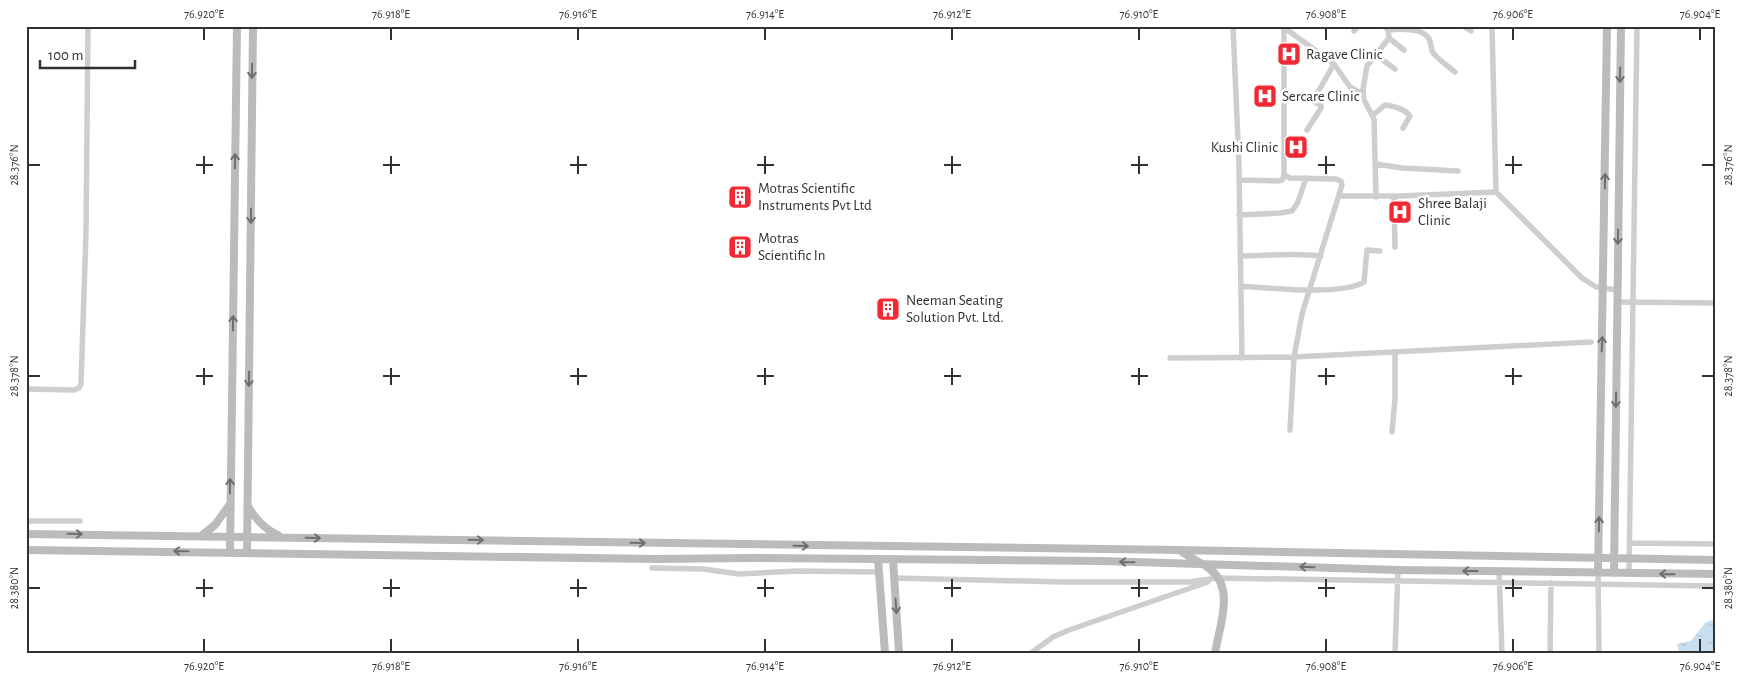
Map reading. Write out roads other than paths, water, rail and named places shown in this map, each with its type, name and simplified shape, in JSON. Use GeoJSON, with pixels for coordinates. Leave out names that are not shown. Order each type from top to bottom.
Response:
{"type":"FeatureCollection","features":[{"type":"Feature","properties":{"kind":"main road"},"geometry":{"type":"LineString","coordinates":[[230,552],[237,26]]}},
{"type":"Feature","properties":{"kind":"main road"},"geometry":{"type":"LineString","coordinates":[[247,552],[253,26]]}},
{"type":"Feature","properties":{"kind":"main road"},"geometry":{"type":"LineString","coordinates":[[1598,572],[1607,26]]}},
{"type":"Feature","properties":{"kind":"main road"},"geometry":{"type":"LineString","coordinates":[[1614,573],[1621,26]]}},
{"type":"Feature","properties":{"kind":"main road"},"geometry":{"type":"LineString","coordinates":[[201,536],[215,525],[230,504]]}},
{"type":"Feature","properties":{"kind":"main road"},"geometry":{"type":"LineString","coordinates":[[247,504],[252,514],[270,532],[283,537]]}},
{"type":"Feature","properties":{"kind":"main road"},"geometry":{"type":"LineString","coordinates":[[26,534],[1179,550],[1716,560]]}},
{"type":"Feature","properties":{"kind":"main road"},"geometry":{"type":"LineString","coordinates":[[657,543],[657,559]]}},
{"type":"Feature","properties":{"kind":"main road"},"geometry":{"type":"LineString","coordinates":[[26,550],[657,559],[1154,562],[1398,570],[1716,574]]}},
{"type":"Feature","properties":{"kind":"main road"},"geometry":{"type":"LineString","coordinates":[[1179,550],[1211,570],[1222,586],[1224,602],[1216,653]]}},
{"type":"Feature","properties":{"kind":"main road"},"geometry":{"type":"LineString","coordinates":[[1154,551],[1154,562]]}},
{"type":"Feature","properties":{"kind":"main road"},"geometry":{"type":"LineString","coordinates":[[878,559],[885,653]]}},
{"type":"Feature","properties":{"kind":"main road"},"geometry":{"type":"LineString","coordinates":[[893,559],[899,653]]}},
{"type":"Feature","properties":{"kind":"street"},"geometry":{"type":"LineString","coordinates":[[26,389],[74,390],[79,388],[81,384],[86,233],[88,26]]}},
{"type":"Feature","properties":{"kind":"street"},"geometry":{"type":"LineString","coordinates":[[1233,26],[1240,214],[1242,358]]}},
{"type":"Feature","properties":{"kind":"street"},"geometry":{"type":"LineString","coordinates":[[1238,180],[1278,181],[1282,180],[1284,176],[1283,26]]}},
{"type":"Feature","properties":{"kind":"street"},"geometry":{"type":"LineString","coordinates":[[1283,26],[1334,64],[1350,87],[1362,94],[1373,115],[1376,197]]}},
{"type":"Feature","properties":{"kind":"street"},"geometry":{"type":"LineString","coordinates":[[1418,32],[1422,26]]}},
{"type":"Feature","properties":{"kind":"street"},"geometry":{"type":"LineString","coordinates":[[1463,26],[1471,31]]}},
{"type":"Feature","properties":{"kind":"street"},"geometry":{"type":"LineString","coordinates":[[1492,26],[1496,192],[1582,278],[1593,286],[1617,290]]}},
{"type":"Feature","properties":{"kind":"street"},"geometry":{"type":"LineString","coordinates":[[1629,573],[1637,26]]}},
{"type":"Feature","properties":{"kind":"street"},"geometry":{"type":"LineString","coordinates":[[1404,50],[1389,38],[1386,28],[1404,28],[1418,32],[1429,39],[1432,53],[1455,72]]}},
{"type":"Feature","properties":{"kind":"street"},"geometry":{"type":"LineString","coordinates":[[1362,94],[1368,66],[1389,38]]}},
{"type":"Feature","properties":{"kind":"street"},"geometry":{"type":"LineString","coordinates":[[1376,55],[1395,69]]}},
{"type":"Feature","properties":{"kind":"street"},"geometry":{"type":"LineString","coordinates":[[1307,130],[1321,109],[1321,106],[1314,99],[1334,64]]}},
{"type":"Feature","properties":{"kind":"street"},"geometry":{"type":"LineString","coordinates":[[1373,115],[1384,105],[1394,107],[1410,116],[1403,128]]}},
{"type":"Feature","properties":{"kind":"street"},"geometry":{"type":"LineString","coordinates":[[1376,164],[1402,168],[1458,171]]}},
{"type":"Feature","properties":{"kind":"street"},"geometry":{"type":"LineString","coordinates":[[1284,176],[1340,180],[1342,185],[1302,314],[1294,357],[1290,430]]}},
{"type":"Feature","properties":{"kind":"street"},"geometry":{"type":"LineString","coordinates":[[1240,214],[1292,211],[1298,202],[1306,178]]}},
{"type":"Feature","properties":{"kind":"street"},"geometry":{"type":"LineString","coordinates":[[1340,196],[1376,197],[1496,192]]}},
{"type":"Feature","properties":{"kind":"street"},"geometry":{"type":"LineString","coordinates":[[1394,196],[1396,247]]}},
{"type":"Feature","properties":{"kind":"street"},"geometry":{"type":"LineString","coordinates":[[1241,286],[1309,290],[1357,286],[1364,282],[1367,250],[1380,251]]}},
{"type":"Feature","properties":{"kind":"street"},"geometry":{"type":"LineString","coordinates":[[1240,256],[1283,253],[1320,256]]}},
{"type":"Feature","properties":{"kind":"street"},"geometry":{"type":"LineString","coordinates":[[1617,302],[1716,303]]}},
{"type":"Feature","properties":{"kind":"street"},"geometry":{"type":"LineString","coordinates":[[1170,358],[1294,357],[1591,342]]}},
{"type":"Feature","properties":{"kind":"street"},"geometry":{"type":"LineString","coordinates":[[1392,432],[1395,399],[1395,352]]}},
{"type":"Feature","properties":{"kind":"street"},"geometry":{"type":"LineString","coordinates":[[26,520],[80,521]]}},
{"type":"Feature","properties":{"kind":"street"},"geometry":{"type":"LineString","coordinates":[[1630,543],[1716,544]]}},
{"type":"Feature","properties":{"kind":"street"},"geometry":{"type":"LineString","coordinates":[[652,568],[703,569],[739,574],[798,571],[879,572]]}},
{"type":"Feature","properties":{"kind":"street"},"geometry":{"type":"LineString","coordinates":[[1395,653],[1398,570]]}},
{"type":"Feature","properties":{"kind":"street"},"geometry":{"type":"LineString","coordinates":[[1500,571],[1502,653]]}},
{"type":"Feature","properties":{"kind":"street"},"geometry":{"type":"LineString","coordinates":[[1598,572],[1599,653]]}},
{"type":"Feature","properties":{"kind":"street"},"geometry":{"type":"LineString","coordinates":[[894,578],[1064,582],[1189,582],[1218,578],[1716,586]]}},
{"type":"Feature","properties":{"kind":"street"},"geometry":{"type":"LineString","coordinates":[[1031,653],[1052,637],[1069,630],[1218,578]]}},
{"type":"Feature","properties":{"kind":"street"},"geometry":{"type":"LineString","coordinates":[[1550,653],[1551,583]]}},
{"type":"Feature","properties":{"kind":"water"},"geometry":{"type":"Polygon","coordinates":[[[1716,618],[1716,653],[1679,653],[1677,644],[1691,641],[1705,623],[1716,618]]]}},
{"type":"Feature","properties":{"kind":"place","name":"Ragave Clinic"},"geometry":{"type":"Point","coordinates":[1289,54]}},
{"type":"Feature","properties":{"kind":"place","name":"Sercare Clinic"},"geometry":{"type":"Point","coordinates":[1265,96]}},
{"type":"Feature","properties":{"kind":"place","name":"Kushi Clinic"},"geometry":{"type":"Point","coordinates":[1296,147]}},
{"type":"Feature","properties":{"kind":"place","name":"Motras Scientific Instruments Pvt Ltd"},"geometry":{"type":"Point","coordinates":[740,197]}},
{"type":"Feature","properties":{"kind":"place","name":"Shree Balaji Clinic"},"geometry":{"type":"Point","coordinates":[1400,212]}},
{"type":"Feature","properties":{"kind":"place","name":"Motras Scientific In"},"geometry":{"type":"Point","coordinates":[740,247]}},
{"type":"Feature","properties":{"kind":"place","name":"Neeman Seating Solution Pvt. Ltd."},"geometry":{"type":"Point","coordinates":[888,309]}}]}
